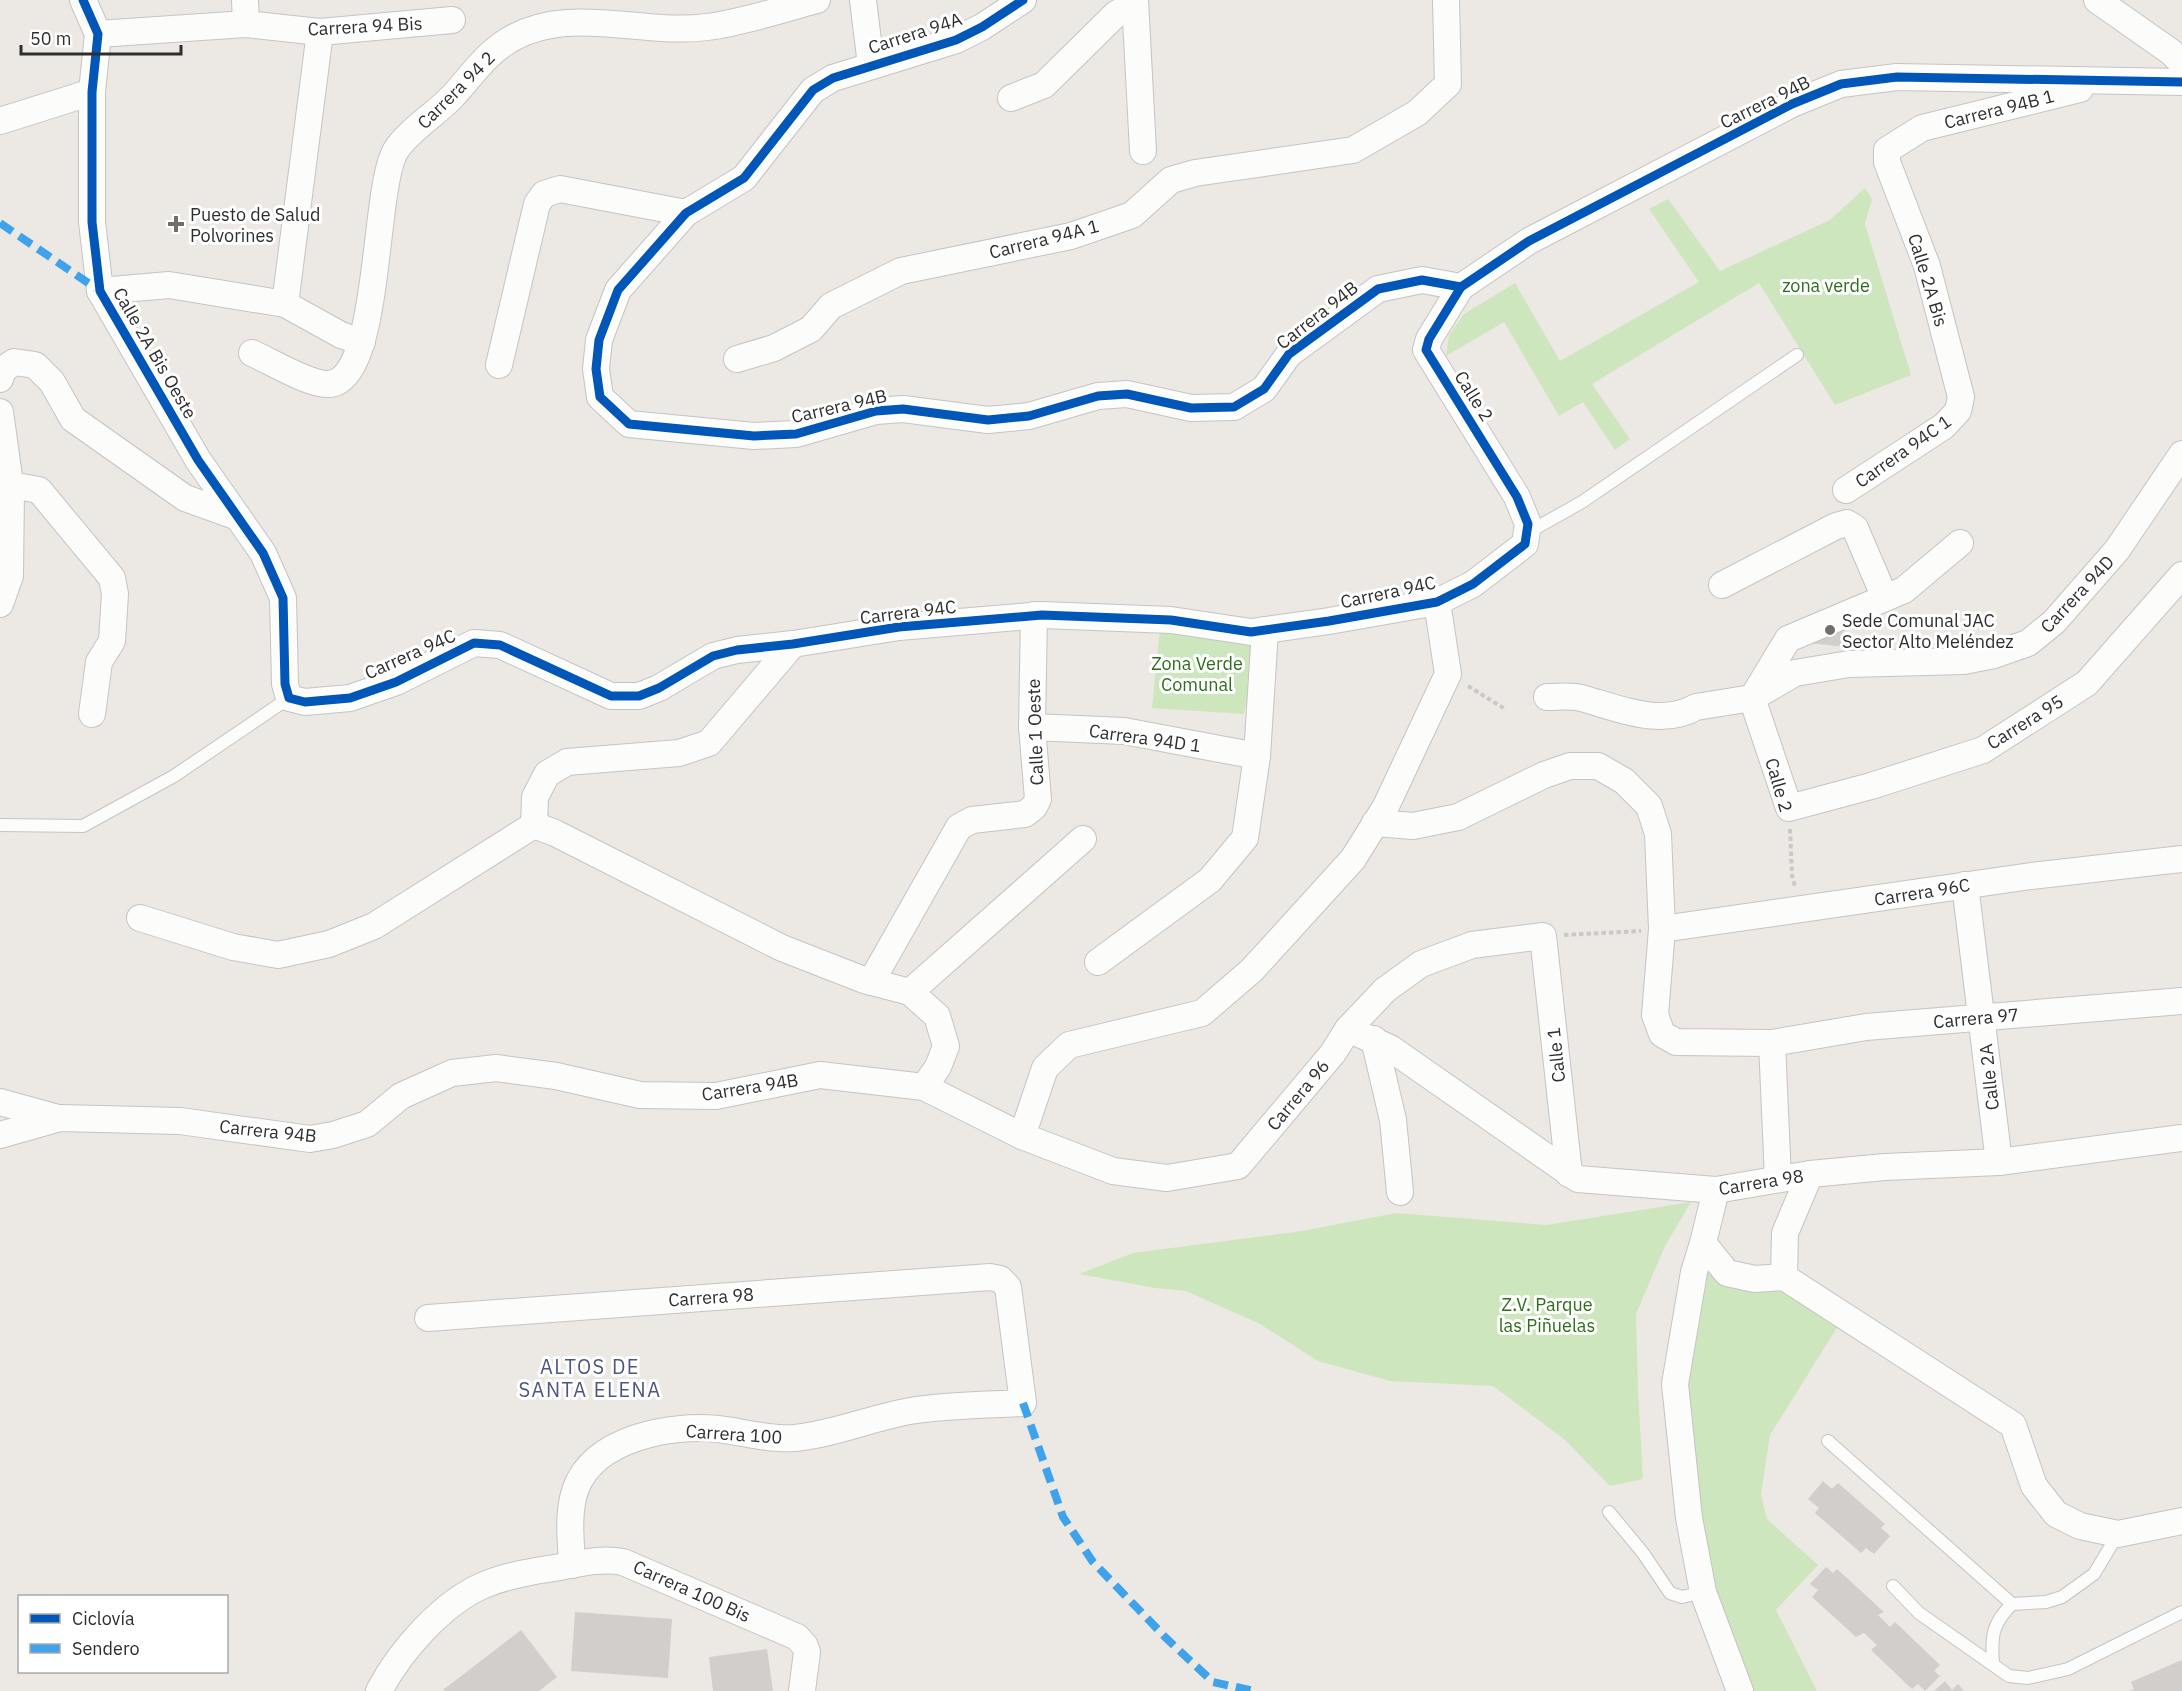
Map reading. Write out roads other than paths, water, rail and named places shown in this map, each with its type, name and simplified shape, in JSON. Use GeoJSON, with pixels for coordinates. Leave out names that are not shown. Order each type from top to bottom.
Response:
{"type":"FeatureCollection","features":[{"type":"Feature","properties":{"kind":"street","name":"Calle 2A Bis Oeste"},"geometry":{"type":"LineString","coordinates":[[83,0],[98,34],[92,92],[92,222],[100,291],[198,460],[263,553],[283,598],[285,684],[289,698]]}},
{"type":"Feature","properties":{"kind":"street","name":"Carrera 94 2"},"geometry":{"type":"LineString","coordinates":[[252,352],[313,381],[328,385],[341,380],[356,360],[369,313],[385,183],[396,150],[423,122],[452,98],[485,58],[507,41],[534,29],[576,22],[660,28],[707,27],[817,0]]}},
{"type":"Feature","properties":{"kind":"street"},"geometry":{"type":"LineString","coordinates":[[863,0],[871,65]]}},
{"type":"Feature","properties":{"kind":"street","name":"Carrera 94A"},"geometry":{"type":"LineString","coordinates":[[686,213],[744,178],[813,90],[833,78],[956,40],[982,27],[1023,0]]}},
{"type":"Feature","properties":{"kind":"street","name":"Carrera 94A 1"},"geometry":{"type":"LineString","coordinates":[[737,359],[774,348],[811,329],[831,306],[902,271],[1071,236],[1132,215],[1171,180],[1195,173],[1353,150],[1418,113],[1448,84],[1446,0]]}},
{"type":"Feature","properties":{"kind":"street"},"geometry":{"type":"LineString","coordinates":[[2097,0],[2171,52],[2182,63]]}},
{"type":"Feature","properties":{"kind":"street"},"geometry":{"type":"LineString","coordinates":[[1011,98],[1044,86],[1116,14],[1135,1]]}},
{"type":"Feature","properties":{"kind":"street"},"geometry":{"type":"LineString","coordinates":[[1135,1],[1143,151]]}},
{"type":"Feature","properties":{"kind":"street","name":"Carrera 94 Bis"},"geometry":{"type":"LineString","coordinates":[[98,34],[245,12],[320,32],[452,20]]}},
{"type":"Feature","properties":{"kind":"street"},"geometry":{"type":"LineString","coordinates":[[285,304],[320,32]]}},
{"type":"Feature","properties":{"kind":"street","name":"Carrera 94B"},"geometry":{"type":"LineString","coordinates":[[686,213],[618,291],[599,340],[596,369],[600,397],[629,424],[754,436],[796,434],[876,411],[903,408],[988,420],[1029,416],[1098,396],[1127,394],[1191,408],[1234,407],[1263,389],[1289,354],[1378,289],[1422,280],[1461,287],[1530,242],[1792,104],[1841,84],[1897,77],[2182,82]]}},
{"type":"Feature","properties":{"kind":"street","name":"Carrera 94B 1"},"geometry":{"type":"LineString","coordinates":[[1887,150],[1922,128],[2115,81]]}},
{"type":"Feature","properties":{"kind":"street"},"geometry":{"type":"LineString","coordinates":[[0,121],[92,92]]}},
{"type":"Feature","properties":{"kind":"street","name":"Calle 2A Bis"},"geometry":{"type":"LineString","coordinates":[[1887,150],[1887,162],[1927,267],[1961,397],[1958,411]]}},
{"type":"Feature","properties":{"kind":"street"},"geometry":{"type":"LineString","coordinates":[[499,364],[537,204],[544,194],[560,189],[686,213]]}},
{"type":"Feature","properties":{"kind":"street"},"geometry":{"type":"LineString","coordinates":[[100,291],[169,285],[285,304],[341,335],[362,342]]}},
{"type":"Feature","properties":{"kind":"street","name":"Calle 2"},"geometry":{"type":"LineString","coordinates":[[1461,287],[1430,339],[1426,350],[1517,497],[1527,529]]}},
{"type":"Feature","properties":{"kind":"street"},"geometry":{"type":"LineString","coordinates":[[0,378],[3,370],[14,362],[35,365],[52,382],[73,419],[185,498],[238,518]]}},
{"type":"Feature","properties":{"kind":"street","name":"Carrera 94C 1"},"geometry":{"type":"LineString","coordinates":[[1846,490],[1944,426],[1958,411]]}},
{"type":"Feature","properties":{"kind":"street"},"geometry":{"type":"LineString","coordinates":[[0,412],[11,491],[5,521],[10,576],[0,604]]}},
{"type":"Feature","properties":{"kind":"street","name":"Carrera 94D"},"geometry":{"type":"LineString","coordinates":[[1752,698],[1794,673],[1849,664],[1964,661],[1994,655],[2028,643],[2054,622],[2117,550],[2182,454]]}},
{"type":"Feature","properties":{"kind":"street"},"geometry":{"type":"LineString","coordinates":[[11,491],[21,487],[39,490],[112,578],[115,594],[112,641],[99,662],[92,714]]}},
{"type":"Feature","properties":{"kind":"street"},"geometry":{"type":"LineString","coordinates":[[1722,585],[1836,526],[1847,523],[1855,528],[1885,598]]}},
{"type":"Feature","properties":{"kind":"street","name":"Carrera 94C"},"geometry":{"type":"LineString","coordinates":[[289,698],[305,702],[350,698],[396,682],[474,643],[500,645],[611,696],[639,696],[659,688],[713,656],[737,650],[793,644],[899,627],[1034,615],[1171,620],[1251,632],[1437,602],[1473,584],[1525,544],[1527,529]]}},
{"type":"Feature","properties":{"kind":"street"},"geometry":{"type":"LineString","coordinates":[[1547,697],[1579,697],[1638,715],[1668,714],[1691,710],[1696,706],[1752,698],[1788,639],[1904,590],[1960,543]]}},
{"type":"Feature","properties":{"kind":"street","name":"Carrera 95"},"geometry":{"type":"LineString","coordinates":[[1789,808],[1871,786],[1983,750],[2087,683],[2182,575]]}},
{"type":"Feature","properties":{"kind":"street"},"geometry":{"type":"LineString","coordinates":[[1022,1136],[1045,1068],[1069,1045],[1202,1013],[1252,970],[1353,859],[1386,806],[1448,674],[1437,602]]}},
{"type":"Feature","properties":{"kind":"street","name":"Calle 1 Oeste"},"geometry":{"type":"LineString","coordinates":[[871,982],[959,827],[972,820],[1025,814],[1034,807],[1038,799],[1032,727],[1034,615]]}},
{"type":"Feature","properties":{"kind":"street"},"geometry":{"type":"LineString","coordinates":[[1098,962],[1210,880],[1245,838],[1257,756],[1265,630]]}},
{"type":"Feature","properties":{"kind":"street"},"geometry":{"type":"LineString","coordinates":[[534,825],[535,797],[547,774],[567,762],[679,753],[710,743],[793,644]]}},
{"type":"Feature","properties":{"kind":"street","name":"Calle 2"},"geometry":{"type":"LineString","coordinates":[[1752,698],[1789,808]]}},
{"type":"Feature","properties":{"kind":"street","name":"Carrera 94D 1"},"geometry":{"type":"LineString","coordinates":[[1032,727],[1124,731],[1257,756]]}},
{"type":"Feature","properties":{"kind":"street","name":"Carrera 97"},"geometry":{"type":"LineString","coordinates":[[1375,823],[1413,826],[1458,817],[1544,775],[1570,766],[1598,766],[1624,781],[1649,806],[1658,834],[1662,929],[1655,1015],[1662,1034],[1676,1042],[1772,1043],[1866,1027],[2182,1001]]}},
{"type":"Feature","properties":{"kind":"street"},"geometry":{"type":"LineString","coordinates":[[140,918],[233,947],[278,955],[328,944],[374,926],[534,825]]}},
{"type":"Feature","properties":{"kind":"street"},"geometry":{"type":"LineString","coordinates":[[534,825],[555,833],[782,948],[871,982],[910,992],[937,1016],[946,1046],[938,1066],[924,1088]]}},
{"type":"Feature","properties":{"kind":"street"},"geometry":{"type":"LineString","coordinates":[[910,992],[1083,840]]}},
{"type":"Feature","properties":{"kind":"street","name":"Carrera 96C"},"geometry":{"type":"LineString","coordinates":[[1662,929],[1800,911],[2031,876],[2182,859]]}},
{"type":"Feature","properties":{"kind":"street","name":"Calle 2A"},"geometry":{"type":"LineString","coordinates":[[1965,885],[1999,1162]]}},
{"type":"Feature","properties":{"kind":"street","name":"Carrera 96"},"geometry":{"type":"LineString","coordinates":[[924,1088],[1022,1136],[1113,1171],[1167,1178],[1238,1166],[1333,1053],[1348,1029],[1385,990],[1421,964],[1472,945],[1543,936]]}},
{"type":"Feature","properties":{"kind":"street","name":"Calle 1"},"geometry":{"type":"LineString","coordinates":[[1543,936],[1569,1174]]}},
{"type":"Feature","properties":{"kind":"street","name":"Carrera 98"},"geometry":{"type":"LineString","coordinates":[[1348,1029],[1390,1048],[1578,1179],[1716,1190],[1810,1174],[1885,1167],[1999,1162],[2182,1138]]}},
{"type":"Feature","properties":{"kind":"street"},"geometry":{"type":"LineString","coordinates":[[1374,1040],[1393,1120],[1400,1192]]}},
{"type":"Feature","properties":{"kind":"street"},"geometry":{"type":"LineString","coordinates":[[1772,1043],[1778,1179]]}},
{"type":"Feature","properties":{"kind":"street","name":"Carrera 94B"},"geometry":{"type":"LineString","coordinates":[[0,1135],[60,1118],[180,1121],[310,1138],[333,1135],[368,1124],[401,1096],[452,1073],[496,1068],[556,1076],[640,1095],[716,1096],[820,1075],[924,1088]]}},
{"type":"Feature","properties":{"kind":"street"},"geometry":{"type":"LineString","coordinates":[[0,1102],[60,1118]]}},
{"type":"Feature","properties":{"kind":"street"},"geometry":{"type":"LineString","coordinates":[[1784,1277],[1785,1233],[1810,1174]]}},
{"type":"Feature","properties":{"kind":"street"},"geometry":{"type":"LineString","coordinates":[[1716,1190],[1691,1285],[1675,1384],[1689,1518],[1703,1592],[1740,1691]]}},
{"type":"Feature","properties":{"kind":"street"},"geometry":{"type":"LineString","coordinates":[[1703,1243],[1727,1273]]}},
{"type":"Feature","properties":{"kind":"street"},"geometry":{"type":"LineString","coordinates":[[1691,1285],[1727,1273],[1755,1279],[1784,1277],[2013,1425],[2034,1486],[2056,1514],[2080,1526],[2118,1534],[2182,1521]]}},
{"type":"Feature","properties":{"kind":"street","name":"Carrera 98"},"geometry":{"type":"LineString","coordinates":[[428,1318],[995,1277],[1005,1282],[1010,1293],[1023,1403]]}},
{"type":"Feature","properties":{"kind":"street","name":"Carrera 100"},"geometry":{"type":"LineString","coordinates":[[572,1565],[570,1524],[576,1487],[587,1469],[604,1454],[632,1439],[669,1431],[700,1428],[769,1438],[793,1438],[831,1432],[918,1410],[1023,1403]]}},
{"type":"Feature","properties":{"kind":"street","name":"Carrera 100 Bis"},"geometry":{"type":"LineString","coordinates":[[379,1691],[393,1668],[419,1635],[468,1594],[483,1586],[518,1574],[596,1560],[623,1562],[793,1635],[805,1646],[807,1659],[802,1691]]}},
{"type":"Feature","properties":{"kind":"lane"},"geometry":{"type":"LineString","coordinates":[[1527,529],[1582,502],[1797,355]]}},
{"type":"Feature","properties":{"kind":"lane"},"geometry":{"type":"LineString","coordinates":[[0,825],[83,826],[174,776],[289,698]]}},
{"type":"Feature","properties":{"kind":"lane"},"geometry":{"type":"LineString","coordinates":[[1828,1441],[2012,1604]]}},
{"type":"Feature","properties":{"kind":"lane"},"geometry":{"type":"LineString","coordinates":[[1609,1512],[1643,1553],[1670,1593],[1682,1597],[1703,1592]]}},
{"type":"Feature","properties":{"kind":"lane"},"geometry":{"type":"LineString","coordinates":[[1993,1664],[1991,1645],[1994,1629],[2000,1617],[2012,1604],[2046,1602],[2062,1597],[2094,1574],[2118,1534]]}},
{"type":"Feature","properties":{"kind":"lane"},"geometry":{"type":"LineString","coordinates":[[1893,1586],[1919,1613],[2009,1676],[2028,1678],[2068,1669],[2182,1612]]}},
{"type":"Feature","properties":{"kind":"place","name":"Puesto de Salud Polvorines"},"geometry":{"type":"Point","coordinates":[176,224]}},
{"type":"Feature","properties":{"kind":"place","name":"Sede Comunal JAC Sector Alto Meléndez"},"geometry":{"type":"Point","coordinates":[1830,630]}},
{"type":"Feature","properties":{"kind":"district","name":"ALTOS DE SANTA ELENA"},"geometry":{"type":"Point","coordinates":[590,1378]}},
{"type":"Feature","properties":{"kind":"park label","name":"zona verde"},"geometry":{"type":"Point","coordinates":[1826,285]}},
{"type":"Feature","properties":{"kind":"park label","name":"Zona Verde Comunal"},"geometry":{"type":"Point","coordinates":[1197,673]}},
{"type":"Feature","properties":{"kind":"park label","name":"Z.V. Parque las Piñuelas"},"geometry":{"type":"Point","coordinates":[1547,1314]}}]}
